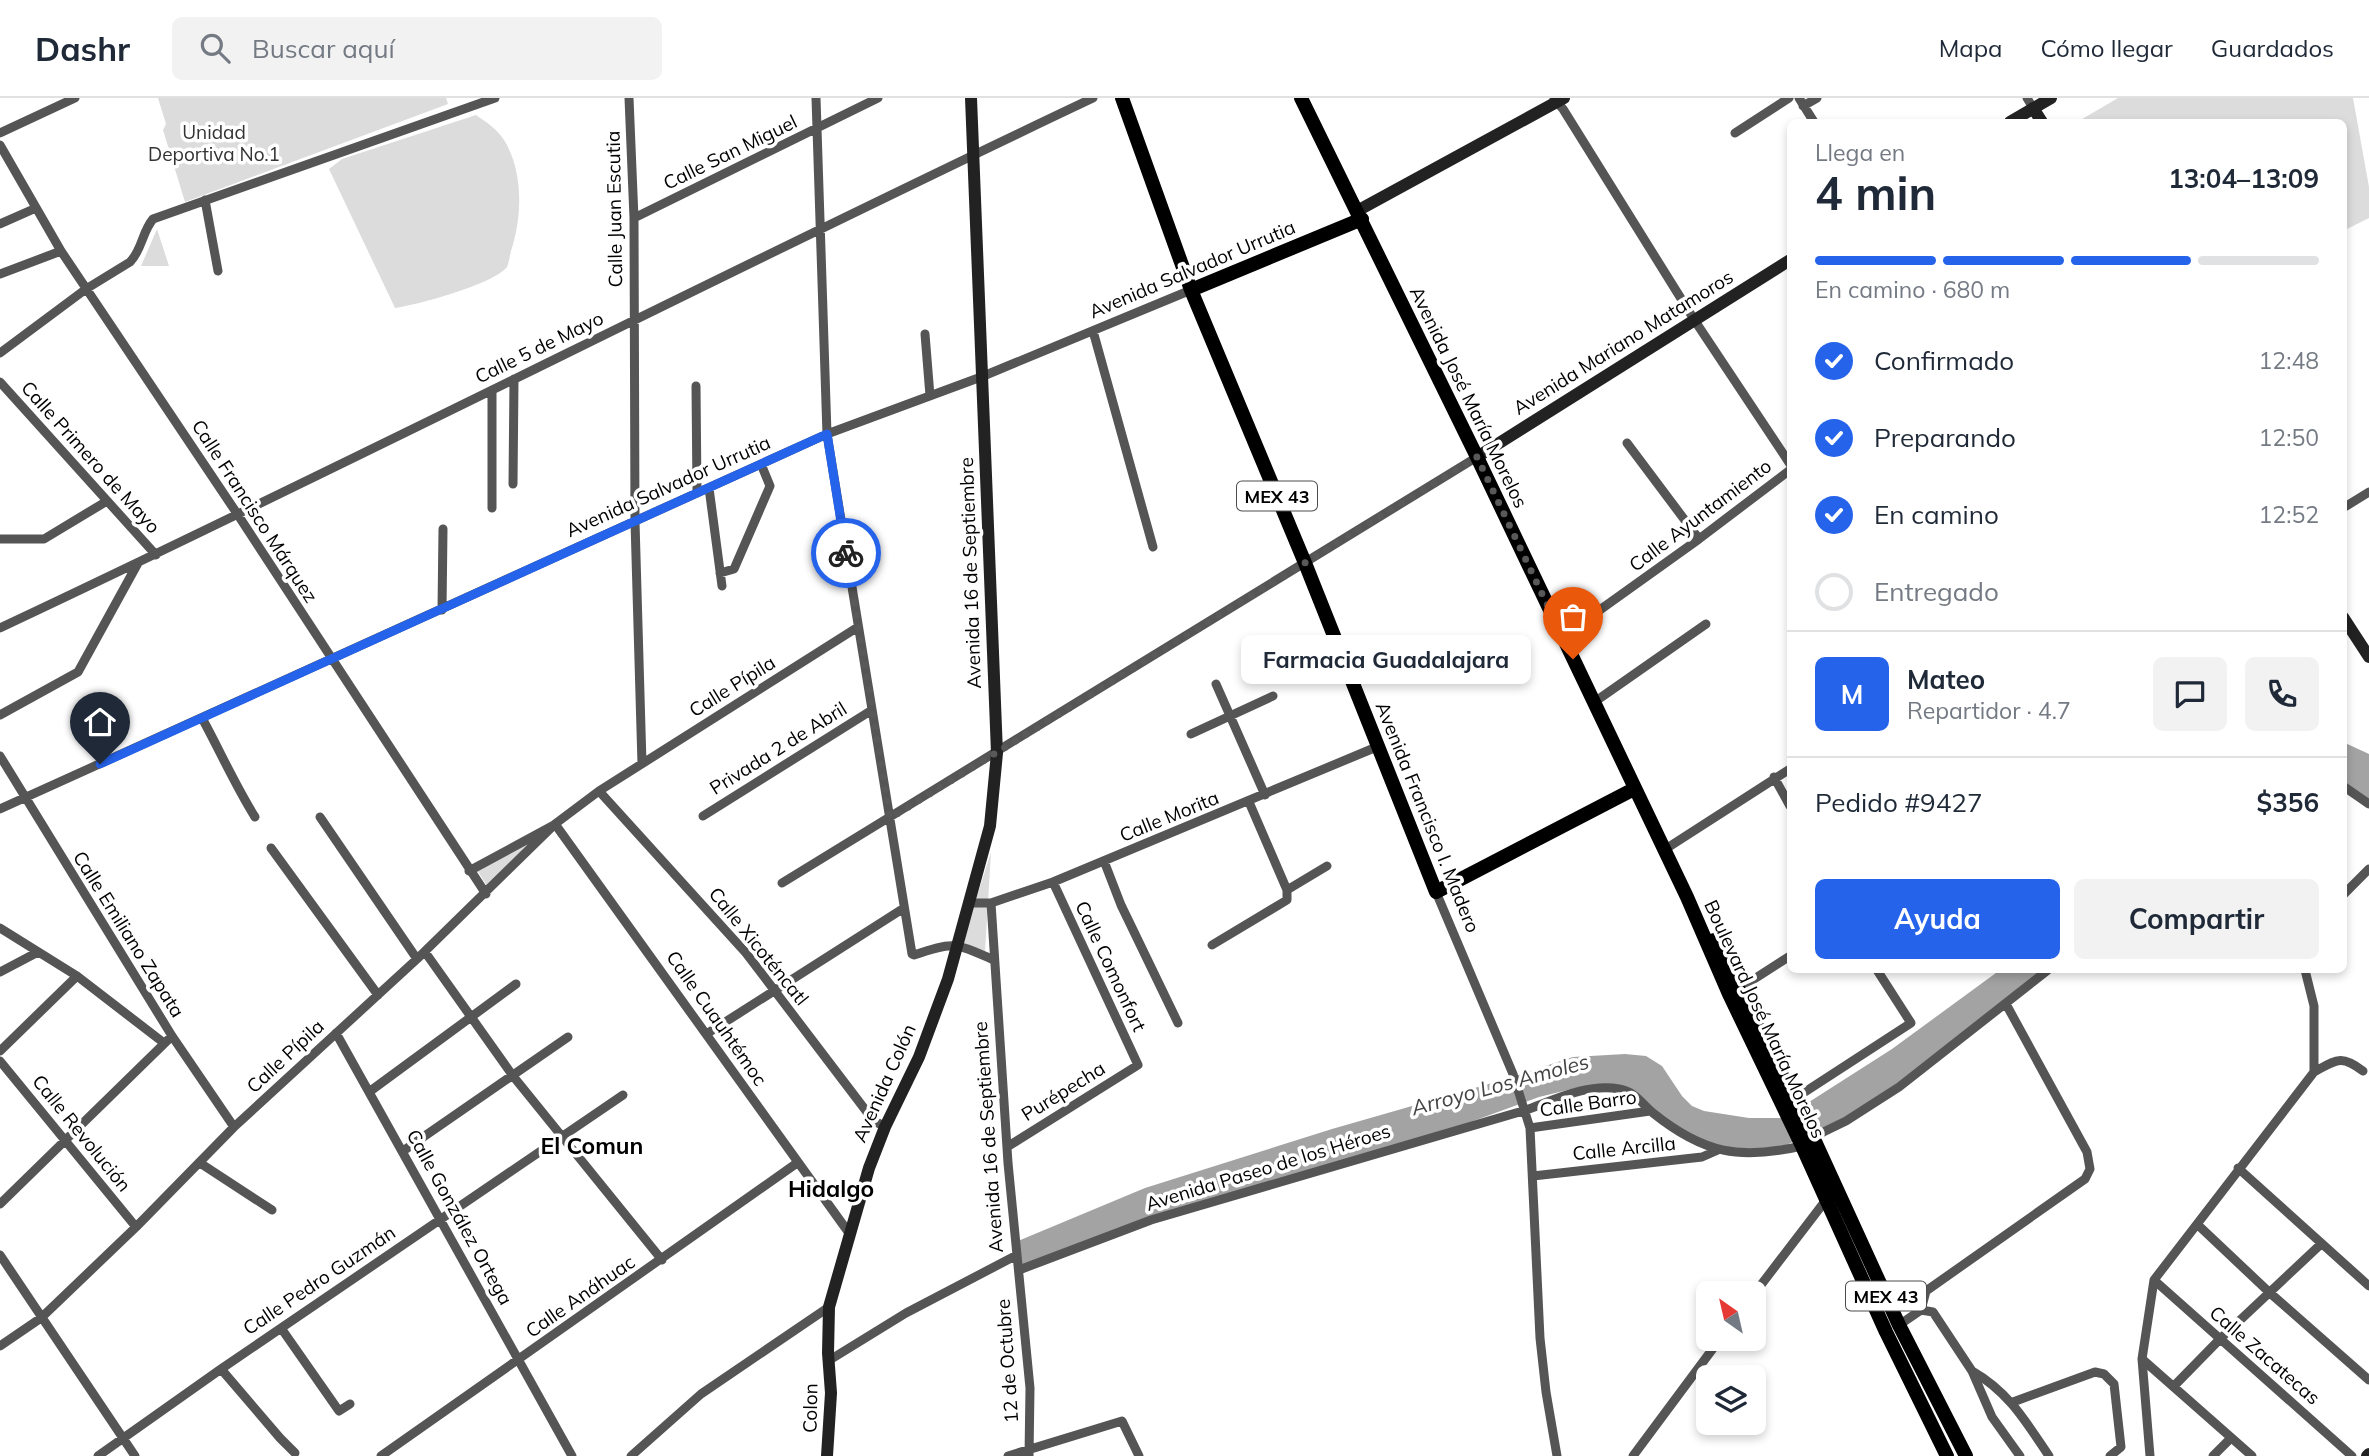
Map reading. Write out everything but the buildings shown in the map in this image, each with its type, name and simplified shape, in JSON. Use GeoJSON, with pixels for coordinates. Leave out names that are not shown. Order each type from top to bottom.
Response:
{"type":"FeatureCollection","features":[{"type":"Feature","properties":{"kind":"main road","name":"Avenida Francisco I. Madero"},"geometry":{"type":"LineString","coordinates":[[1122,98],[1191,290],[1305,563],[1436,892]]}},
{"type":"Feature","properties":{"kind":"main road","name":"Avenida José María Morelos"},"geometry":{"type":"LineString","coordinates":[[1301,98],[1477,457],[1634,789]]}},
{"type":"Feature","properties":{"kind":"main road","name":"Avenida Salvador Urrutia"},"geometry":{"type":"LineString","coordinates":[[1191,290],[1359,215]]}},
{"type":"Feature","properties":{"kind":"main road","name":"MEX 43"},"geometry":{"type":"LineString","coordinates":[[1634,789],[1664,850]]}},
{"type":"Feature","properties":{"kind":"main road"},"geometry":{"type":"LineString","coordinates":[[1436,892],[1634,789]]}},
{"type":"Feature","properties":{"kind":"main road","name":"Boulevard José María Morelos"},"geometry":{"type":"LineString","coordinates":[[1664,850],[1688,897],[1699,911],[1735,991],[1793,1106],[1832,1194],[1966,1456]]}},
{"type":"Feature","properties":{"kind":"main road","name":"Boulevard José María Morelos"},"geometry":{"type":"LineString","coordinates":[[1832,1194],[1886,1332],[1947,1456]]}},
{"type":"Feature","properties":{"kind":"street"},"geometry":{"type":"LineString","coordinates":[[0,133],[75,98]]}},
{"type":"Feature","properties":{"kind":"street"},"geometry":{"type":"LineString","coordinates":[[0,353],[86,289],[136,256],[147,227],[153,219],[495,98]]}},
{"type":"Feature","properties":{"kind":"street","name":"Calle Juan Escutia"},"geometry":{"type":"LineString","coordinates":[[629,98],[634,218],[635,522],[642,764]]}},
{"type":"Feature","properties":{"kind":"street"},"geometry":{"type":"LineString","coordinates":[[816,98],[827,434],[913,955],[945,945],[957,945],[994,960]]}},
{"type":"Feature","properties":{"kind":"street","name":"Calle San Miguel"},"geometry":{"type":"LineString","coordinates":[[634,218],[878,98]]}},
{"type":"Feature","properties":{"kind":"street","name":"Avenida 16 de Septiembre"},"geometry":{"type":"LineString","coordinates":[[957,945],[990,826],[997,753],[971,98]]}},
{"type":"Feature","properties":{"kind":"street","name":"Calle 5 de Mayo"},"geometry":{"type":"LineString","coordinates":[[0,628],[238,515],[820,227],[1093,98]]}},
{"type":"Feature","properties":{"kind":"street"},"geometry":{"type":"LineString","coordinates":[[1735,132],[1789,98]]}},
{"type":"Feature","properties":{"kind":"street"},"geometry":{"type":"LineString","coordinates":[[1812,119],[1801,102],[1817,98]]}},
{"type":"Feature","properties":{"kind":"street"},"geometry":{"type":"LineString","coordinates":[[2013,119],[2030,103],[2051,98]]}},
{"type":"Feature","properties":{"kind":"street"},"geometry":{"type":"LineString","coordinates":[[1359,215],[1558,99],[1695,321],[1787,459]]}},
{"type":"Feature","properties":{"kind":"street"},"geometry":{"type":"LineString","coordinates":[[2030,103],[2040,119]]}},
{"type":"Feature","properties":{"kind":"street","name":"Calle Francisco Márquez"},"geometry":{"type":"LineString","coordinates":[[0,145],[61,251],[486,894]]}},
{"type":"Feature","properties":{"kind":"street"},"geometry":{"type":"LineString","coordinates":[[205,200],[218,271]]}},
{"type":"Feature","properties":{"kind":"street"},"geometry":{"type":"LineString","coordinates":[[0,224],[36,208]]}},
{"type":"Feature","properties":{"kind":"street"},"geometry":{"type":"LineString","coordinates":[[0,274],[61,251]]}},
{"type":"Feature","properties":{"kind":"street","name":"Avenida Mariano Matamoros"},"geometry":{"type":"LineString","coordinates":[[1477,457],[1787,262]]}},
{"type":"Feature","properties":{"kind":"street","name":"Avenida Salvador Urrutia"},"geometry":{"type":"LineString","coordinates":[[0,809],[827,434],[981,377],[1191,290]]}},
{"type":"Feature","properties":{"kind":"street"},"geometry":{"type":"LineString","coordinates":[[1093,331],[1153,547]]}},
{"type":"Feature","properties":{"kind":"street"},"geometry":{"type":"LineString","coordinates":[[925,334],[930,396]]}},
{"type":"Feature","properties":{"kind":"street"},"geometry":{"type":"LineString","coordinates":[[513,484],[514,379]]}},
{"type":"Feature","properties":{"kind":"street","name":"Calle Primero de Mayo"},"geometry":{"type":"LineString","coordinates":[[0,382],[156,555]]}},
{"type":"Feature","properties":{"kind":"street"},"geometry":{"type":"LineString","coordinates":[[696,386],[697,494]]}},
{"type":"Feature","properties":{"kind":"street"},"geometry":{"type":"LineString","coordinates":[[492,390],[492,508]]}},
{"type":"Feature","properties":{"kind":"street"},"geometry":{"type":"LineString","coordinates":[[1627,443],[1699,539]]}},
{"type":"Feature","properties":{"kind":"street"},"geometry":{"type":"LineString","coordinates":[[782,883],[1477,457]]}},
{"type":"Feature","properties":{"kind":"street"},"geometry":{"type":"LineString","coordinates":[[720,573],[734,569],[769,486],[761,464]]}},
{"type":"Feature","properties":{"kind":"street","name":"Calle Ayuntamiento"},"geometry":{"type":"LineString","coordinates":[[1562,637],[1787,472]]}},
{"type":"Feature","properties":{"kind":"street"},"geometry":{"type":"LineString","coordinates":[[709,488],[722,586]]}},
{"type":"Feature","properties":{"kind":"street"},"geometry":{"type":"LineString","coordinates":[[2347,506],[2369,492]]}},
{"type":"Feature","properties":{"kind":"street"},"geometry":{"type":"LineString","coordinates":[[0,539],[44,539],[107,501]]}},
{"type":"Feature","properties":{"kind":"street"},"geometry":{"type":"LineString","coordinates":[[442,610],[443,529]]}},
{"type":"Feature","properties":{"kind":"street"},"geometry":{"type":"LineString","coordinates":[[0,715],[78,672],[138,563]]}},
{"type":"Feature","properties":{"kind":"street"},"geometry":{"type":"LineString","coordinates":[[2347,623],[2369,657]]}},
{"type":"Feature","properties":{"kind":"street"},"geometry":{"type":"LineString","coordinates":[[1593,703],[1706,624]]}},
{"type":"Feature","properties":{"kind":"street","name":"Calle Pípila"},"geometry":{"type":"LineString","coordinates":[[470,871],[555,824],[599,791],[858,627]]}},
{"type":"Feature","properties":{"kind":"street"},"geometry":{"type":"LineString","coordinates":[[1216,684],[1265,795]]}},
{"type":"Feature","properties":{"kind":"street"},"geometry":{"type":"LineString","coordinates":[[1191,734],[1273,696]]}},
{"type":"Feature","properties":{"kind":"street","name":"Privada 2 de Abril"},"geometry":{"type":"LineString","coordinates":[[703,816],[872,710]]}},
{"type":"Feature","properties":{"kind":"street"},"geometry":{"type":"LineString","coordinates":[[202,718],[230,768],[234,783],[255,817]]}},
{"type":"Feature","properties":{"kind":"street","name":"Calle Morita"},"geometry":{"type":"LineString","coordinates":[[969,903],[991,903],[1053,882],[1379,746]]}},
{"type":"Feature","properties":{"kind":"street","name":"Calle Emiliano Zapata"},"geometry":{"type":"LineString","coordinates":[[0,756],[172,1036],[234,1127]]}},
{"type":"Feature","properties":{"kind":"street"},"geometry":{"type":"LineString","coordinates":[[1664,850],[1787,770]]}},
{"type":"Feature","properties":{"kind":"street"},"geometry":{"type":"LineString","coordinates":[[1774,777],[1787,801]]}},
{"type":"Feature","properties":{"kind":"street"},"geometry":{"type":"LineString","coordinates":[[2347,789],[2369,804]]}},
{"type":"Feature","properties":{"kind":"street","name":"Calle Xicoténcatl"},"geometry":{"type":"LineString","coordinates":[[599,791],[746,953],[873,1120],[885,1127]]}},
{"type":"Feature","properties":{"kind":"street"},"geometry":{"type":"LineString","coordinates":[[1212,945],[1287,900],[1287,890],[1250,802]]}},
{"type":"Feature","properties":{"kind":"street"},"geometry":{"type":"LineString","coordinates":[[320,817],[421,955],[472,1017],[513,1076],[662,1260]]}},
{"type":"Feature","properties":{"kind":"street","name":"Calle Pípila"},"geometry":{"type":"LineString","coordinates":[[0,1346],[41,1318],[136,1227],[234,1127],[486,894],[555,824]]}},
{"type":"Feature","properties":{"kind":"street","name":"Calle Cuauhtémoc"},"geometry":{"type":"LineString","coordinates":[[555,824],[708,1033],[797,1163],[849,1233]]}},
{"type":"Feature","properties":{"kind":"street"},"geometry":{"type":"LineString","coordinates":[[271,848],[378,995]]}},
{"type":"Feature","properties":{"kind":"street"},"geometry":{"type":"LineString","coordinates":[[1104,861],[1121,905],[1178,1023]]}},
{"type":"Feature","properties":{"kind":"street"},"geometry":{"type":"LineString","coordinates":[[1287,890],[1327,866]]}},
{"type":"Feature","properties":{"kind":"street"},"geometry":{"type":"LineString","coordinates":[[2347,891],[2369,869]]}},
{"type":"Feature","properties":{"kind":"street","name":"Calle Comonfort"},"geometry":{"type":"LineString","coordinates":[[1053,882],[1138,1065]]}},
{"type":"Feature","properties":{"kind":"street","name":"Avenida Francisco I. Madero"},"geometry":{"type":"LineString","coordinates":[[1436,892],[1513,1074],[1531,1128],[1541,1338],[1546,1392],[1557,1454]]}},
{"type":"Feature","properties":{"kind":"street","name":"Avenida 16 de Septiembre"},"geometry":{"type":"LineString","coordinates":[[991,903],[1018,1270]]}},
{"type":"Feature","properties":{"kind":"street"},"geometry":{"type":"LineString","coordinates":[[708,1033],[904,908]]}},
{"type":"Feature","properties":{"kind":"street"},"geometry":{"type":"LineString","coordinates":[[0,928],[77,976],[164,1043]]}},
{"type":"Feature","properties":{"kind":"street","name":"Avenida Colón"},"geometry":{"type":"LineString","coordinates":[[828,1361],[829,1307],[869,1168],[885,1127],[919,1057],[948,979],[957,945]]}},
{"type":"Feature","properties":{"kind":"street"},"geometry":{"type":"LineString","coordinates":[[0,972],[38,953]]}},
{"type":"Feature","properties":{"kind":"street"},"geometry":{"type":"LineString","coordinates":[[1735,991],[1787,958]]}},
{"type":"Feature","properties":{"kind":"street"},"geometry":{"type":"LineString","coordinates":[[1793,1106],[1911,1023],[1879,973]]}},
{"type":"Feature","properties":{"kind":"street","name":"Avenida Paseo de los Héroes"},"geometry":{"type":"LineString","coordinates":[[1018,1270],[1151,1220],[1581,1091],[1618,1088],[1636,1095],[1650,1111],[1690,1137],[1718,1150],[1745,1154],[1807,1139],[1846,1121],[1899,1087],[2044,973]]}},
{"type":"Feature","properties":{"kind":"street"},"geometry":{"type":"LineString","coordinates":[[2306,973],[2314,1006],[2314,1072]]}},
{"type":"Feature","properties":{"kind":"street"},"geometry":{"type":"LineString","coordinates":[[0,1051],[77,976]]}},
{"type":"Feature","properties":{"kind":"street"},"geometry":{"type":"LineString","coordinates":[[369,1092],[516,984]]}},
{"type":"Feature","properties":{"kind":"street"},"geometry":{"type":"LineString","coordinates":[[1899,1325],[1921,1310],[1926,1292],[2085,1179],[2090,1169],[2087,1152],[2006,1004]]}},
{"type":"Feature","properties":{"kind":"street","name":"Calle González Ortega"},"geometry":{"type":"LineString","coordinates":[[336,1033],[572,1456]]}},
{"type":"Feature","properties":{"kind":"street"},"geometry":{"type":"LineString","coordinates":[[0,1204],[172,1036]]}},
{"type":"Feature","properties":{"kind":"street"},"geometry":{"type":"LineString","coordinates":[[403,1151],[568,1037]]}},
{"type":"Feature","properties":{"kind":"street"},"geometry":{"type":"LineString","coordinates":[[2150,1456],[2142,1359],[2154,1280],[2314,1072],[2341,1059],[2350,1061],[2363,1071]]}},
{"type":"Feature","properties":{"kind":"street","name":"Calle Revolución"},"geometry":{"type":"LineString","coordinates":[[0,1061],[136,1227]]}},
{"type":"Feature","properties":{"kind":"street","name":"Purépecha"},"geometry":{"type":"LineString","coordinates":[[1007,1147],[1138,1065]]}},
{"type":"Feature","properties":{"kind":"street","name":"Calle Pedro Guzmán"},"geometry":{"type":"LineString","coordinates":[[98,1456],[623,1095]]}},
{"type":"Feature","properties":{"kind":"street","name":"Calle Barro"},"geometry":{"type":"LineString","coordinates":[[1531,1128],[1650,1111]]}},
{"type":"Feature","properties":{"kind":"street","name":"Calle Arcilla"},"geometry":{"type":"LineString","coordinates":[[1533,1176],[1702,1157],[1718,1150]]}},
{"type":"Feature","properties":{"kind":"street"},"geometry":{"type":"LineString","coordinates":[[200,1163],[272,1210]]}},
{"type":"Feature","properties":{"kind":"street","name":"Calle Anáhuac"},"geometry":{"type":"LineString","coordinates":[[382,1456],[797,1163]]}},
{"type":"Feature","properties":{"kind":"street"},"geometry":{"type":"LineString","coordinates":[[2238,1168],[2369,1286]]}},
{"type":"Feature","properties":{"kind":"street"},"geometry":{"type":"LineString","coordinates":[[1764,1281],[1832,1194]]}},
{"type":"Feature","properties":{"kind":"street"},"geometry":{"type":"LineString","coordinates":[[2198,1225],[2369,1380]]}},
{"type":"Feature","properties":{"kind":"street"},"geometry":{"type":"LineString","coordinates":[[2174,1386],[2321,1244]]}},
{"type":"Feature","properties":{"kind":"street"},"geometry":{"type":"LineString","coordinates":[[0,1255],[135,1456]]}},
{"type":"Feature","properties":{"kind":"street"},"geometry":{"type":"LineString","coordinates":[[828,1361],[906,1313],[1017,1255]]}},
{"type":"Feature","properties":{"kind":"street","name":"12 de Octubre"},"geometry":{"type":"LineString","coordinates":[[1018,1270],[1030,1388],[1029,1453]]}},
{"type":"Feature","properties":{"kind":"street","name":"Calle Zacatecas"},"geometry":{"type":"LineString","coordinates":[[2154,1280],[2352,1456]]}},
{"type":"Feature","properties":{"kind":"street"},"geometry":{"type":"LineString","coordinates":[[631,1456],[701,1394],[829,1307]]}},
{"type":"Feature","properties":{"kind":"street"},"geometry":{"type":"LineString","coordinates":[[1921,1310],[1933,1312],[1972,1371],[1993,1417],[2020,1456]]}},
{"type":"Feature","properties":{"kind":"street"},"geometry":{"type":"LineString","coordinates":[[281,1328],[339,1411],[350,1404]]}},
{"type":"Feature","properties":{"kind":"street"},"geometry":{"type":"LineString","coordinates":[[1633,1456],[1711,1351]]}},
{"type":"Feature","properties":{"kind":"street"},"geometry":{"type":"LineString","coordinates":[[2142,1359],[2252,1456]]}},
{"type":"Feature","properties":{"kind":"street","name":"Colon"},"geometry":{"type":"LineString","coordinates":[[827,1456],[831,1393],[828,1361]]}},
{"type":"Feature","properties":{"kind":"street"},"geometry":{"type":"LineString","coordinates":[[221,1369],[295,1453]]}},
{"type":"Feature","properties":{"kind":"street"},"geometry":{"type":"LineString","coordinates":[[1972,1371],[2013,1402],[2049,1456]]}},
{"type":"Feature","properties":{"kind":"street"},"geometry":{"type":"LineString","coordinates":[[2013,1402],[2095,1372],[2104,1374],[2114,1384],[2121,1447],[2110,1456]]}},
{"type":"Feature","properties":{"kind":"street"},"geometry":{"type":"LineString","coordinates":[[1008,1456],[1029,1453],[1122,1421],[1139,1456]]}},
{"type":"Feature","properties":{"kind":"street"},"geometry":{"type":"LineString","coordinates":[[2213,1456],[2231,1438]]}},
{"type":"Feature","properties":{"kind":"street"},"geometry":{"type":"LineString","coordinates":[[1557,1454],[1567,1456]]}},
{"type":"Feature","properties":{"kind":"green space","name":"Unidad Deportiva No.1"},"geometry":{"type":"Polygon","coordinates":[[[158,98],[446,98],[448,104],[185,202],[163,130],[166,124],[158,98]]]}},
{"type":"Feature","properties":{"kind":"green space"},"geometry":{"type":"Polygon","coordinates":[[[2118,98],[2353,98],[2369,187],[2369,218],[2347,229],[2347,119],[2082,119],[2118,98]]]}},
{"type":"Feature","properties":{"kind":"green space"},"geometry":{"type":"Polygon","coordinates":[[[476,115],[501,136],[510,153],[518,180],[519,210],[508,265],[499,274],[472,287],[395,308],[329,169],[342,159],[476,115]]]}},
{"type":"Feature","properties":{"kind":"green space"},"geometry":{"type":"Polygon","coordinates":[[[157,229],[169,266],[141,266],[157,229]]]}},
{"type":"Feature","properties":{"kind":"green space"},"geometry":{"type":"Polygon","coordinates":[[[548,829],[487,886],[477,870],[548,829]]]}},
{"type":"Feature","properties":{"kind":"green space"},"geometry":{"type":"Polygon","coordinates":[[[991,852],[985,952],[962,944],[991,852]]]}},
{"type":"Feature","properties":{"kind":"water"},"geometry":{"type":"Polygon","coordinates":[[[2347,744],[2369,754],[2369,801],[2347,786],[2347,744]]]}},
{"type":"Feature","properties":{"kind":"water","name":"Arroyo Los Amoles"},"geometry":{"type":"Polygon","coordinates":[[[1996,973],[2038,973],[1868,1106],[1776,1150],[1747,1153],[1715,1147],[1673,1125],[1637,1094],[1580,1087],[1539,1097],[1435,1135],[1340,1162],[1020,1267],[1018,1241],[1145,1188],[1573,1057],[1625,1054],[1646,1056],[1662,1066],[1692,1106],[1704,1111],[1749,1118],[1784,1118],[1892,1049],[1996,973]]]}},
{"type":"Feature","properties":{"kind":"way so far"},"geometry":{"type":"LineString","coordinates":[[846,553],[890,818],[1477,457],[1573,659]]}},
{"type":"Feature","properties":{"kind":"place","name":"Farmacia Guadalajara"},"geometry":{"type":"Point","coordinates":[1573,659]}},
{"type":"Feature","properties":{"kind":"district","name":"El Comun"},"geometry":{"type":"Point","coordinates":[592,1145]}},
{"type":"Feature","properties":{"kind":"district","name":"Hidalgo"},"geometry":{"type":"Point","coordinates":[831,1188]}},
{"type":"Feature","properties":{"kind":"route"},"geometry":{"type":"LineString","coordinates":[[100,764],[827,434],[846,553]]}}]}
